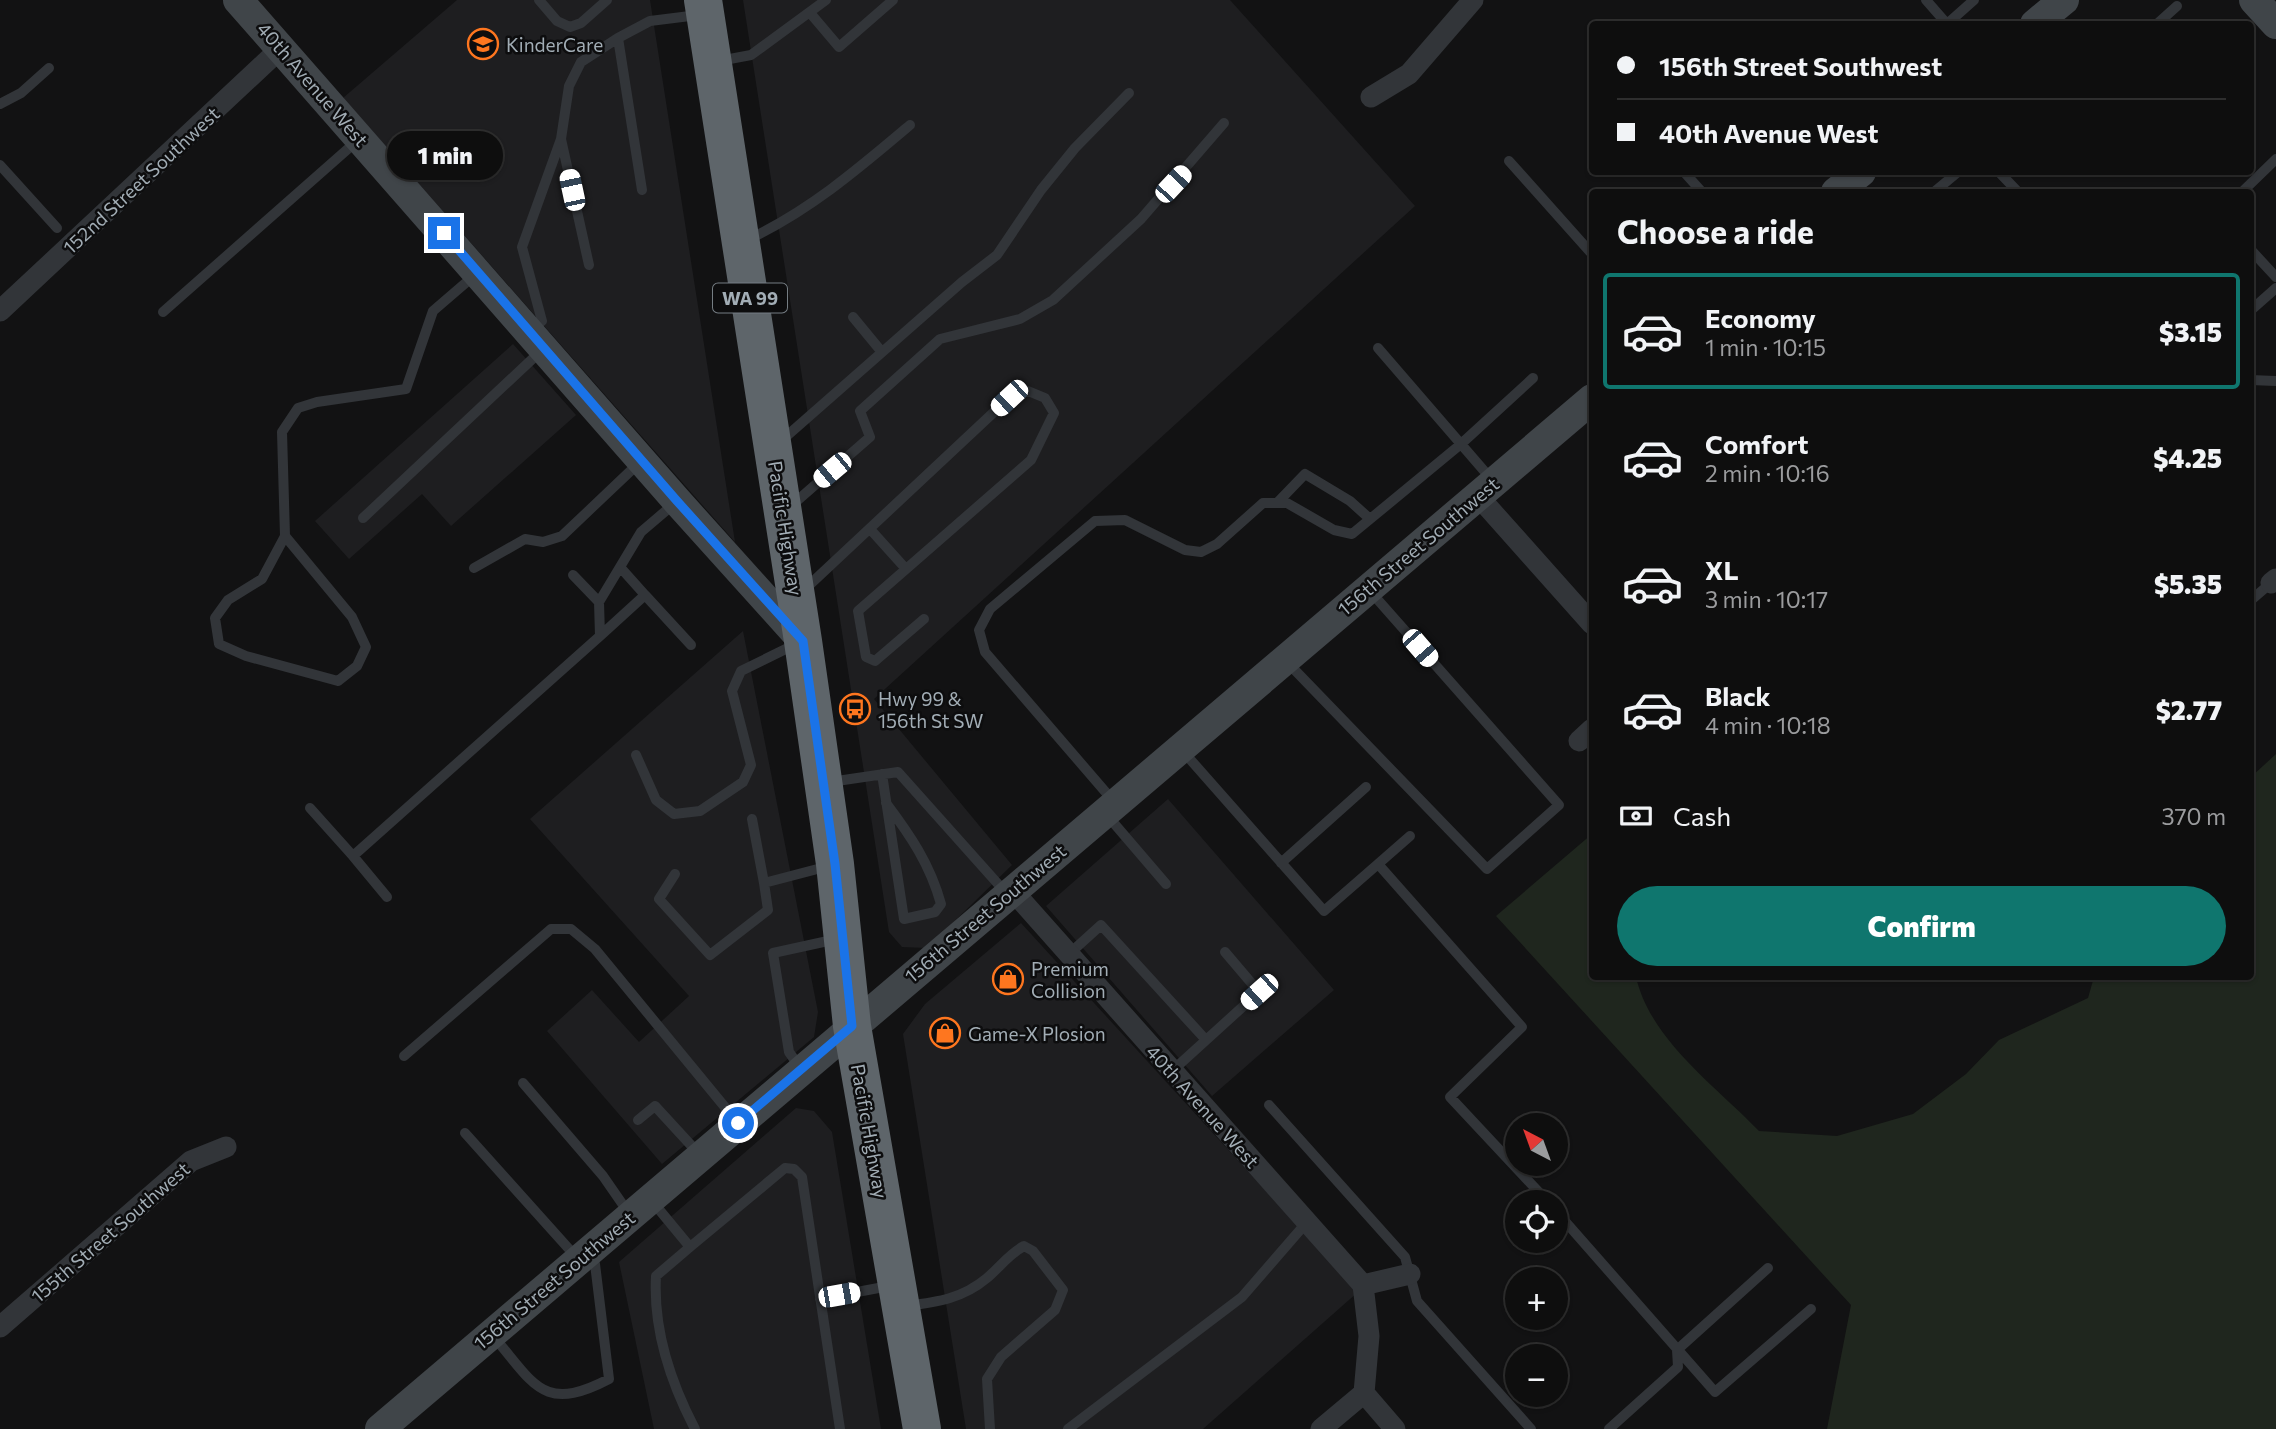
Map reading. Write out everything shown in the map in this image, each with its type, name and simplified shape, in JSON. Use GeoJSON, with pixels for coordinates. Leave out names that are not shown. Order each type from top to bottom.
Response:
{"type":"FeatureCollection","features":[{"type":"Feature","properties":{"kind":"highway","name":"Pacific Highway"},"geometry":{"type":"LineString","coordinates":[[704,7],[797,597],[835,864],[852,1026],[922,1429]]}},
{"type":"Feature","properties":{"kind":"street","name":"40th Avenue West"},"geometry":{"type":"LineString","coordinates":[[238,0],[803,641]]}},
{"type":"Feature","properties":{"kind":"street"},"geometry":{"type":"LineString","coordinates":[[1371,97],[1409,75],[1473,0]]}},
{"type":"Feature","properties":{"kind":"street"},"geometry":{"type":"LineString","coordinates":[[2039,21],[2064,0]]}},
{"type":"Feature","properties":{"kind":"street"},"geometry":{"type":"LineString","coordinates":[[2254,0],[2276,24]]}},
{"type":"Feature","properties":{"kind":"street","name":"152nd Street Southwest"},"geometry":{"type":"LineString","coordinates":[[0,311],[281,48]]}},
{"type":"Feature","properties":{"kind":"street"},"geometry":{"type":"LineString","coordinates":[[1840,189],[1857,175]]}},
{"type":"Feature","properties":{"kind":"street","name":"156th Street Southwest"},"geometry":{"type":"LineString","coordinates":[[380,1429],[1589,402]]}},
{"type":"Feature","properties":{"kind":"street"},"geometry":{"type":"LineString","coordinates":[[1486,489],[1589,620]]}},
{"type":"Feature","properties":{"kind":"street","name":"40th Avenue West"},"geometry":{"type":"LineString","coordinates":[[1010,892],[1069,954],[1363,1285]]}},
{"type":"Feature","properties":{"kind":"street","name":"155th Street Southwest"},"geometry":{"type":"LineString","coordinates":[[0,1327],[191,1161],[226,1147]]}},
{"type":"Feature","properties":{"kind":"street"},"geometry":{"type":"LineString","coordinates":[[1395,1429],[1364,1393],[1368,1336],[1363,1285],[1410,1274]]}},
{"type":"Feature","properties":{"kind":"street"},"geometry":{"type":"LineString","coordinates":[[1321,1429],[1364,1393]]}},
{"type":"Feature","properties":{"kind":"lane"},"geometry":{"type":"LineString","coordinates":[[539,0],[557,21],[570,27],[580,23],[607,0]]}},
{"type":"Feature","properties":{"kind":"lane"},"geometry":{"type":"LineString","coordinates":[[713,62],[751,55],[826,0]]}},
{"type":"Feature","properties":{"kind":"lane"},"geometry":{"type":"LineString","coordinates":[[811,13],[839,47],[893,0]]}},
{"type":"Feature","properties":{"kind":"lane"},"geometry":{"type":"LineString","coordinates":[[1926,0],[1944,21]]}},
{"type":"Feature","properties":{"kind":"lane"},"geometry":{"type":"LineString","coordinates":[[1950,21],[1974,0]]}},
{"type":"Feature","properties":{"kind":"lane"},"geometry":{"type":"LineString","coordinates":[[2160,21],[2178,6]]}},
{"type":"Feature","properties":{"kind":"lane"},"geometry":{"type":"LineString","coordinates":[[363,518],[538,339],[542,321],[522,247],[561,139],[569,86],[581,62],[650,21],[704,7]]}},
{"type":"Feature","properties":{"kind":"lane"},"geometry":{"type":"LineString","coordinates":[[618,38],[642,190]]}},
{"type":"Feature","properties":{"kind":"lane"},"geometry":{"type":"LineString","coordinates":[[0,104],[21,93],[49,68]]}},
{"type":"Feature","properties":{"kind":"lane"},"geometry":{"type":"LineString","coordinates":[[773,447],[881,351],[998,255],[1058,169],[1129,93]]}},
{"type":"Feature","properties":{"kind":"lane"},"geometry":{"type":"LineString","coordinates":[[783,512],[870,437],[860,411],[940,339],[1020,319],[1053,300],[1141,219],[1224,123]]}},
{"type":"Feature","properties":{"kind":"lane"},"geometry":{"type":"LineString","coordinates":[[741,243],[786,222],[820,200],[910,125]]}},
{"type":"Feature","properties":{"kind":"lane"},"geometry":{"type":"LineString","coordinates":[[163,312],[360,138]]}},
{"type":"Feature","properties":{"kind":"lane"},"geometry":{"type":"LineString","coordinates":[[561,139],[589,265]]}},
{"type":"Feature","properties":{"kind":"lane"},"geometry":{"type":"LineString","coordinates":[[2245,189],[2276,159]]}},
{"type":"Feature","properties":{"kind":"lane"},"geometry":{"type":"LineString","coordinates":[[1509,161],[1589,251]]}},
{"type":"Feature","properties":{"kind":"lane"},"geometry":{"type":"LineString","coordinates":[[0,164],[57,228]]}},
{"type":"Feature","properties":{"kind":"lane"},"geometry":{"type":"LineString","coordinates":[[1687,175],[1699,189]]}},
{"type":"Feature","properties":{"kind":"lane"},"geometry":{"type":"LineString","coordinates":[[1938,189],[1954,175]]}},
{"type":"Feature","properties":{"kind":"lane"},"geometry":{"type":"LineString","coordinates":[[2002,175],[2015,189]]}},
{"type":"Feature","properties":{"kind":"lane"},"geometry":{"type":"LineString","coordinates":[[2254,253],[2276,277]]}},
{"type":"Feature","properties":{"kind":"lane"},"geometry":{"type":"LineString","coordinates":[[285,536],[352,617],[366,647],[357,666],[338,681],[246,656],[219,644],[215,618],[228,600],[262,579],[285,536],[282,432],[298,408],[317,402],[406,389],[433,311],[478,272]]}},
{"type":"Feature","properties":{"kind":"lane"},"geometry":{"type":"LineString","coordinates":[[2254,308],[2276,289]]}},
{"type":"Feature","properties":{"kind":"lane"},"geometry":{"type":"LineString","coordinates":[[853,317],[881,351]]}},
{"type":"Feature","properties":{"kind":"lane"},"geometry":{"type":"LineString","coordinates":[[1378,348],[1461,444],[1486,489]]}},
{"type":"Feature","properties":{"kind":"lane"},"geometry":{"type":"LineString","coordinates":[[1166,884],[1110,807],[985,652],[979,630],[990,609],[1095,521],[1125,520],[1185,550],[1201,552],[1217,544],[1263,503],[1287,503],[1334,530],[1352,534],[1461,444],[1533,378]]}},
{"type":"Feature","properties":{"kind":"lane"},"geometry":{"type":"LineString","coordinates":[[2254,380],[2276,381]]}},
{"type":"Feature","properties":{"kind":"lane"},"geometry":{"type":"LineString","coordinates":[[797,597],[1009,398],[1028,391],[1046,399],[1054,413],[1031,460],[858,611],[866,657],[875,662],[925,619]]}},
{"type":"Feature","properties":{"kind":"lane"},"geometry":{"type":"LineString","coordinates":[[474,568],[524,539],[543,542],[562,536],[643,459]]}},
{"type":"Feature","properties":{"kind":"lane"},"geometry":{"type":"LineString","coordinates":[[1277,503],[1304,474],[1350,501],[1370,519]]}},
{"type":"Feature","properties":{"kind":"lane"},"geometry":{"type":"LineString","coordinates":[[600,636],[599,602],[641,532],[677,501]]}},
{"type":"Feature","properties":{"kind":"lane"},"geometry":{"type":"LineString","coordinates":[[870,529],[906,569]]}},
{"type":"Feature","properties":{"kind":"lane"},"geometry":{"type":"LineString","coordinates":[[620,567],[691,645]]}},
{"type":"Feature","properties":{"kind":"lane"},"geometry":{"type":"LineString","coordinates":[[573,575],[599,602]]}},
{"type":"Feature","properties":{"kind":"lane"},"geometry":{"type":"LineString","coordinates":[[2254,598],[2274,581]]}},
{"type":"Feature","properties":{"kind":"lane"},"geometry":{"type":"LineString","coordinates":[[1284,659],[1487,869],[1559,805],[1368,589]]}},
{"type":"Feature","properties":{"kind":"lane"},"geometry":{"type":"LineString","coordinates":[[353,856],[645,595]]}},
{"type":"Feature","properties":{"kind":"lane"},"geometry":{"type":"LineString","coordinates":[[636,755],[656,800],[674,814],[699,811],[743,782],[751,765],[732,691],[741,671],[803,641]]}},
{"type":"Feature","properties":{"kind":"lane"},"geometry":{"type":"LineString","coordinates":[[1180,748],[1324,911],[1410,836]]}},
{"type":"Feature","properties":{"kind":"lane"},"geometry":{"type":"LineString","coordinates":[[824,783],[898,772],[1010,892]]}},
{"type":"Feature","properties":{"kind":"lane"},"geometry":{"type":"LineString","coordinates":[[882,774],[886,803],[904,919],[935,912],[941,904],[934,879],[920,850],[886,803]]}},
{"type":"Feature","properties":{"kind":"lane"},"geometry":{"type":"LineString","coordinates":[[1281,863],[1366,787]]}},
{"type":"Feature","properties":{"kind":"lane"},"geometry":{"type":"LineString","coordinates":[[310,808],[387,897]]}},
{"type":"Feature","properties":{"kind":"lane"},"geometry":{"type":"LineString","coordinates":[[675,874],[659,899],[710,955],[768,910],[752,819]]}},
{"type":"Feature","properties":{"kind":"lane"},"geometry":{"type":"LineString","coordinates":[[764,883],[835,864]]}},
{"type":"Feature","properties":{"kind":"lane"},"geometry":{"type":"LineString","coordinates":[[1378,864],[1522,1027],[1450,1097],[1537,1190]]}},
{"type":"Feature","properties":{"kind":"lane"},"geometry":{"type":"LineString","coordinates":[[1069,954],[1101,925],[1206,1040]]}},
{"type":"Feature","properties":{"kind":"lane"},"geometry":{"type":"LineString","coordinates":[[404,1056],[551,929],[571,929],[595,949],[738,1123]]}},
{"type":"Feature","properties":{"kind":"lane"},"geometry":{"type":"LineString","coordinates":[[801,1069],[789,1052],[773,953],[843,938]]}},
{"type":"Feature","properties":{"kind":"lane"},"geometry":{"type":"LineString","coordinates":[[1172,1071],[1259,992],[1225,952]]}},
{"type":"Feature","properties":{"kind":"lane"},"geometry":{"type":"LineString","coordinates":[[523,1083],[603,1176],[690,1247]]}},
{"type":"Feature","properties":{"kind":"lane"},"geometry":{"type":"LineString","coordinates":[[1269,1105],[1405,1257],[1417,1300],[1531,1429]]}},
{"type":"Feature","properties":{"kind":"lane"},"geometry":{"type":"LineString","coordinates":[[639,1121],[655,1106],[700,1155]]}},
{"type":"Feature","properties":{"kind":"lane"},"geometry":{"type":"LineString","coordinates":[[466,1133],[582,1256],[595,1264],[609,1379],[587,1390],[555,1396],[530,1382],[491,1334]]}},
{"type":"Feature","properties":{"kind":"lane"},"geometry":{"type":"LineString","coordinates":[[695,1429],[677,1394],[654,1312],[656,1276],[785,1168],[794,1169],[802,1177],[840,1429]]}},
{"type":"Feature","properties":{"kind":"lane"},"geometry":{"type":"LineString","coordinates":[[1068,1429],[1242,1297],[1307,1222]]}},
{"type":"Feature","properties":{"kind":"lane"},"geometry":{"type":"LineString","coordinates":[[1568,1225],[1715,1392],[1811,1310]]}},
{"type":"Feature","properties":{"kind":"lane"},"geometry":{"type":"LineString","coordinates":[[820,1299],[898,1295],[947,1301],[965,1294],[987,1278],[1012,1252],[1024,1246],[1033,1251],[1063,1290],[1055,1310],[1001,1357],[987,1379],[990,1429]]}},
{"type":"Feature","properties":{"kind":"lane"},"geometry":{"type":"LineString","coordinates":[[1609,1429],[1678,1367],[1678,1350],[1768,1269]]}},
{"type":"Feature","properties":{"kind":"shaded area"},"geometry":{"type":"Polygon","coordinates":[[[457,0],[650,0],[735,542],[343,98],[457,0]]]}},
{"type":"Feature","properties":{"kind":"shaded area"},"geometry":{"type":"Polygon","coordinates":[[[743,0],[1230,0],[1415,206],[874,699],[1012,865],[927,948],[902,947],[889,932],[743,0]]]}},
{"type":"Feature","properties":{"kind":"shaded area"},"geometry":{"type":"Polygon","coordinates":[[[513,344],[576,415],[451,526],[422,494],[349,559],[315,521],[513,344]]]}},
{"type":"Feature","properties":{"kind":"shaded area"},"geometry":{"type":"Polygon","coordinates":[[[743,631],[818,1012],[814,1037],[662,1164],[547,1031],[592,990],[639,1042],[689,996],[530,819],[743,631]]]}},
{"type":"Feature","properties":{"kind":"shaded area"},"geometry":{"type":"Polygon","coordinates":[[[2276,754],[2276,1429],[1827,1429],[1851,1305],[1496,916],[1589,837],[1589,980],[1637,980],[1644,1000],[1670,1042],[1759,1131],[1837,1136],[1913,1114],[1966,1074],[1999,1040],[2088,998],[2093,980],[2254,980],[2254,774],[2276,754]]]}},
{"type":"Feature","properties":{"kind":"shaded area"},"geometry":{"type":"Polygon","coordinates":[[[1168,799],[1334,990],[1212,1096],[1046,906],[1168,799]]]}},
{"type":"Feature","properties":{"kind":"shaded area"},"geometry":{"type":"Polygon","coordinates":[[[1021,923],[1358,1292],[1203,1429],[966,1429],[903,1034],[925,1004],[1021,923]]]}},
{"type":"Feature","properties":{"kind":"shaded area"},"geometry":{"type":"Polygon","coordinates":[[[796,1108],[814,1111],[832,1132],[881,1429],[654,1429],[619,1262],[796,1108]]]}},
{"type":"Feature","properties":{"kind":"place","name":"KinderCare"},"geometry":{"type":"Point","coordinates":[483,44]}},
{"type":"Feature","properties":{"kind":"place","name":"Hwy 99 & 156th St SW"},"geometry":{"type":"Point","coordinates":[855,709]}},
{"type":"Feature","properties":{"kind":"place","name":"Premium Collision"},"geometry":{"type":"Point","coordinates":[1008,979]}},
{"type":"Feature","properties":{"kind":"place","name":"Game-X Plosion"},"geometry":{"type":"Point","coordinates":[945,1033]}},
{"type":"Feature","properties":{"kind":"route"},"geometry":{"type":"LineString","coordinates":[[444,233],[627,440],[677,501],[803,641],[835,864],[852,1026],[738,1123]]}}]}
